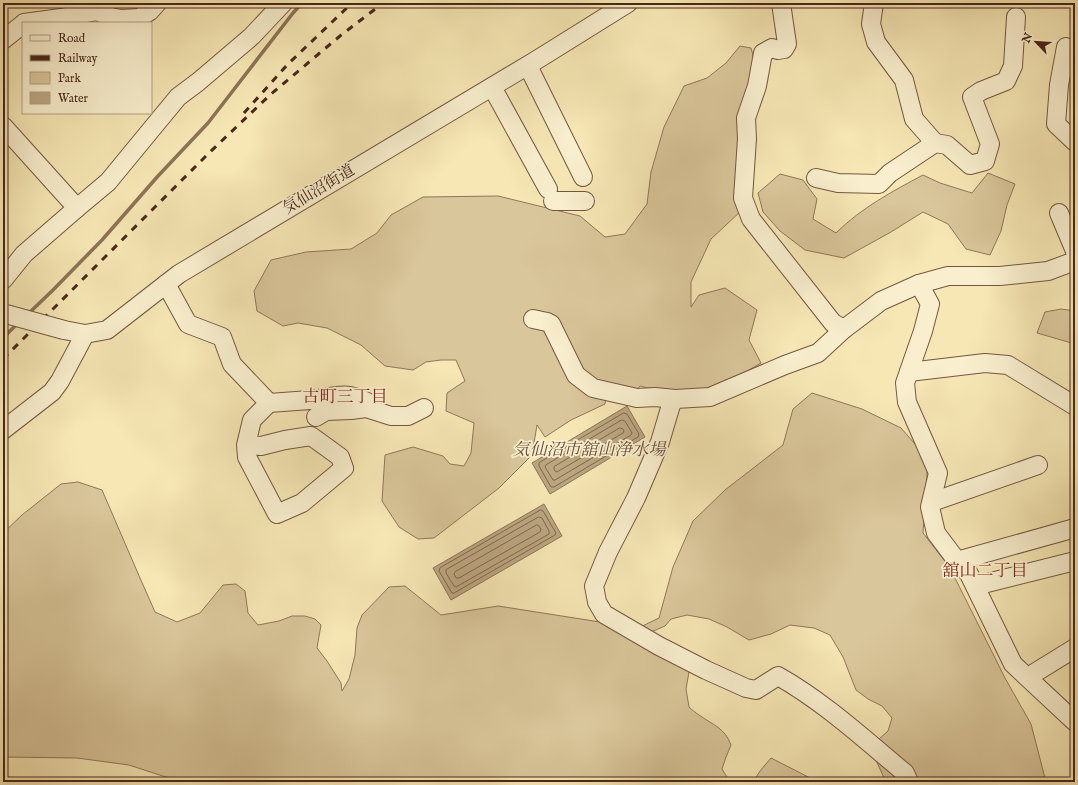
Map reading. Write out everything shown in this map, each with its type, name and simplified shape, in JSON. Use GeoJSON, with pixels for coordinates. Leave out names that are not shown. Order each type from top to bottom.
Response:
{"type":"FeatureCollection","features":[{"type":"Feature","properties":{"kind":"street"},"geometry":{"type":"LineString","coordinates":[[35,22],[61,18],[84,8],[97,11],[110,17],[121,19],[139,18],[150,11],[157,3]]}},
{"type":"Feature","properties":{"kind":"street"},"geometry":{"type":"LineString","coordinates":[[3,280],[24,254],[108,182],[178,97],[252,36],[283,3]]}},
{"type":"Feature","properties":{"kind":"street","name":"気仙沼街道"},"geometry":{"type":"LineString","coordinates":[[4,314],[85,334],[107,330],[186,270],[528,66],[628,3]]}},
{"type":"Feature","properties":{"kind":"street"},"geometry":{"type":"LineString","coordinates":[[781,3],[787,44],[784,48],[778,50],[772,48],[763,53],[757,86],[746,118],[747,139],[743,198],[751,219],[833,323],[844,329]]}},
{"type":"Feature","properties":{"kind":"street"},"geometry":{"type":"LineString","coordinates":[[874,3],[871,24],[876,42],[904,80],[914,119],[935,143],[946,145],[970,165],[985,161],[990,144],[972,97],[981,91],[1006,81],[1013,66],[1016,17]]}},
{"type":"Feature","properties":{"kind":"street"},"geometry":{"type":"LineString","coordinates":[[3,40],[22,27]]}},
{"type":"Feature","properties":{"kind":"street"},"geometry":{"type":"LineString","coordinates":[[1066,47],[1068,76],[1059,85],[1056,124],[1075,142]]}},
{"type":"Feature","properties":{"kind":"street"},"geometry":{"type":"LineString","coordinates":[[528,66],[583,177]]}},
{"type":"Feature","properties":{"kind":"street"},"geometry":{"type":"LineString","coordinates":[[492,87],[551,195],[585,201]]}},
{"type":"Feature","properties":{"kind":"street"},"geometry":{"type":"LineString","coordinates":[[3,126],[77,208]]}},
{"type":"Feature","properties":{"kind":"street"},"geometry":{"type":"LineString","coordinates":[[816,178],[838,183],[879,184],[890,173],[935,143]]}},
{"type":"Feature","properties":{"kind":"street"},"geometry":{"type":"LineString","coordinates":[[1059,213],[1075,251]]}},
{"type":"Feature","properties":{"kind":"street"},"geometry":{"type":"LineString","coordinates":[[533,319],[551,324],[576,375],[593,388],[637,398],[655,397],[675,399],[710,397],[785,365],[818,353],[844,329],[881,301],[919,284],[948,276],[1000,276],[1048,271],[1075,261]]}},
{"type":"Feature","properties":{"kind":"street"},"geometry":{"type":"LineString","coordinates":[[166,284],[188,324],[222,337],[232,364],[269,403]]}},
{"type":"Feature","properties":{"kind":"street"},"geometry":{"type":"LineString","coordinates":[[919,284],[930,304],[923,331],[905,383],[907,402],[938,474],[930,507],[936,533],[969,574],[1013,664],[1075,722]]}},
{"type":"Feature","properties":{"kind":"street"},"geometry":{"type":"LineString","coordinates":[[3,430],[52,392],[60,381],[85,334]]}},
{"type":"Feature","properties":{"kind":"street"},"geometry":{"type":"LineString","coordinates":[[909,372],[985,364],[1008,365],[1075,406]]}},
{"type":"Feature","properties":{"kind":"street"},"geometry":{"type":"LineString","coordinates":[[246,444],[261,446],[311,436],[340,458],[344,468],[302,503],[277,514],[247,458],[246,444],[252,420],[269,403],[311,400],[337,395],[357,397],[367,402],[366,408]]}},
{"type":"Feature","properties":{"kind":"street"},"geometry":{"type":"LineString","coordinates":[[675,399],[660,442],[636,498],[608,552],[594,586],[596,602],[604,614],[659,646],[746,688],[756,690],[778,676],[795,686],[850,726],[905,773],[909,782]]}},
{"type":"Feature","properties":{"kind":"street"},"geometry":{"type":"LineString","coordinates":[[316,417],[326,411],[366,408],[391,416],[408,416],[424,408]]}},
{"type":"Feature","properties":{"kind":"street"},"geometry":{"type":"LineString","coordinates":[[932,502],[1038,465]]}},
{"type":"Feature","properties":{"kind":"street"},"geometry":{"type":"LineString","coordinates":[[957,561],[1075,528]]}},
{"type":"Feature","properties":{"kind":"street"},"geometry":{"type":"LineString","coordinates":[[975,586],[1075,561]]}},
{"type":"Feature","properties":{"kind":"street"},"geometry":{"type":"LineString","coordinates":[[1028,678],[1075,648]]}},
{"type":"Feature","properties":{"kind":"green space"},"geometry":{"type":"Polygon","coordinates":[[[740,46],[751,48],[756,66],[741,211],[711,239],[691,282],[691,307],[699,295],[725,288],[757,310],[749,340],[761,363],[708,394],[664,392],[640,386],[636,391],[576,375],[607,391],[605,404],[571,420],[545,437],[537,425],[532,455],[499,488],[434,538],[418,539],[399,527],[382,501],[385,455],[413,447],[443,456],[450,464],[464,466],[471,453],[474,423],[446,411],[447,393],[465,381],[456,360],[426,362],[413,370],[385,366],[361,345],[327,328],[298,323],[283,326],[257,311],[254,291],[271,260],[306,252],[351,249],[377,233],[391,215],[423,197],[498,196],[580,216],[605,237],[625,234],[647,204],[651,172],[664,127],[684,86],[707,78],[726,63],[740,46]]]}},
{"type":"Feature","properties":{"kind":"green space"},"geometry":{"type":"Polygon","coordinates":[[[988,173],[1015,184],[1007,205],[1001,231],[990,255],[966,249],[948,224],[923,212],[844,258],[805,250],[780,231],[763,212],[758,193],[780,174],[803,180],[817,199],[813,219],[836,233],[867,208],[923,175],[940,183],[972,193],[988,173]]]}},
{"type":"Feature","properties":{"kind":"green space"},"geometry":{"type":"Polygon","coordinates":[[[1061,309],[1075,311],[1075,344],[1037,333],[1045,312],[1061,309]]]}},
{"type":"Feature","properties":{"kind":"green space"},"geometry":{"type":"Polygon","coordinates":[[[812,393],[862,409],[901,428],[928,459],[923,533],[950,568],[1005,678],[1031,724],[1046,782],[882,782],[884,778],[876,760],[879,739],[888,731],[892,718],[882,706],[868,699],[856,690],[843,657],[830,635],[814,628],[790,625],[771,634],[749,640],[727,627],[709,619],[687,615],[671,619],[665,626],[642,636],[685,663],[689,672],[686,689],[689,707],[722,731],[731,745],[722,769],[730,782],[181,782],[129,765],[77,758],[3,757],[3,533],[22,515],[61,484],[78,482],[102,490],[155,612],[177,622],[200,613],[223,585],[236,584],[245,591],[248,613],[258,625],[279,621],[292,616],[305,616],[315,619],[321,625],[317,648],[341,683],[342,691],[349,679],[355,655],[357,628],[362,615],[389,587],[405,586],[441,615],[498,606],[600,622],[626,634],[659,618],[673,567],[693,521],[725,490],[783,445],[793,409],[812,393]]]}},
{"type":"Feature","properties":{"kind":"green space"},"geometry":{"type":"Polygon","coordinates":[[[771,758],[818,782],[753,782],[771,758]]]}},
{"type":"Feature","properties":{"kind":"water","name":"気仙沼市舘山浄水場"},"geometry":{"type":"Polygon","coordinates":[[[627,406],[645,437],[550,494],[532,463],[627,406]]]}},
{"type":"Feature","properties":{"kind":"water","name":"気仙沼市舘山浄水場"},"geometry":{"type":"Polygon","coordinates":[[[544,504],[562,536],[451,600],[433,568],[544,504]]]}},
{"type":"Feature","properties":{"kind":"waterway"},"geometry":{"type":"LineString","coordinates":[[28,314],[102,240],[158,176],[208,123],[302,3]]}},
{"type":"Feature","properties":{"kind":"waterway"},"geometry":{"type":"LineString","coordinates":[[3,338],[18,323]]}},
{"type":"Feature","properties":{"kind":"railway"},"geometry":{"type":"LineString","coordinates":[[244,113],[288,64],[352,3]]}},
{"type":"Feature","properties":{"kind":"railway"},"geometry":{"type":"LineString","coordinates":[[3,359],[209,153],[271,94],[340,36],[383,3]]}},
{"type":"Feature","properties":{"kind":"district","name":"古町三丁目"},"geometry":{"type":"Point","coordinates":[345,397]}},
{"type":"Feature","properties":{"kind":"district","name":"舘山二丁目"},"geometry":{"type":"Point","coordinates":[985,571]}}]}
